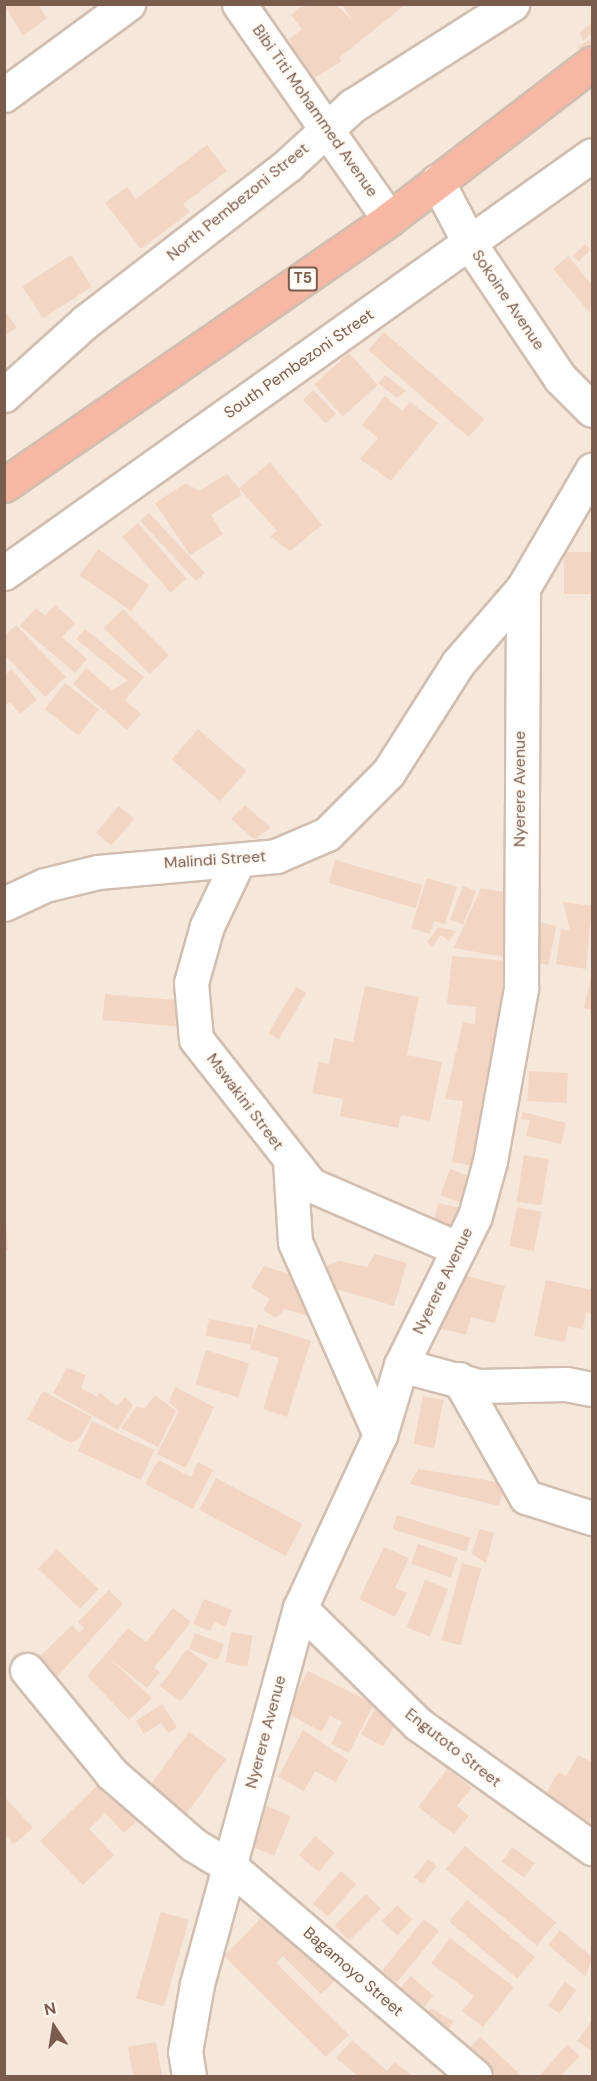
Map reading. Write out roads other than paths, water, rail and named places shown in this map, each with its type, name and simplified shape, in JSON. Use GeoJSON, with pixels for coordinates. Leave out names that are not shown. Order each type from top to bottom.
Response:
{"type":"FeatureCollection","features":[{"type":"Feature","properties":{"kind":"highway","name":"T5"},"geometry":{"type":"LineString","coordinates":[[4,485],[389,219],[592,63]]}},
{"type":"Feature","properties":{"kind":"street"},"geometry":{"type":"LineString","coordinates":[[4,95],[128,4]]}},
{"type":"Feature","properties":{"kind":"street","name":"Bibi Titi Mohammed Avenue"},"geometry":{"type":"LineString","coordinates":[[239,4],[329,126],[389,219]]}},
{"type":"Feature","properties":{"kind":"street","name":"North Pembezoni Street"},"geometry":{"type":"LineString","coordinates":[[4,395],[85,322],[288,165],[329,126],[512,4]]}},
{"type":"Feature","properties":{"kind":"street","name":"South Pembezoni Street"},"geometry":{"type":"LineString","coordinates":[[4,573],[470,244],[592,155]]}},
{"type":"Feature","properties":{"kind":"street","name":"Sokoine Avenue"},"geometry":{"type":"LineString","coordinates":[[436,182],[470,244],[560,378],[592,410]]}},
{"type":"Feature","properties":{"kind":"street","name":"Nyerere Avenue"},"geometry":{"type":"LineString","coordinates":[[189,2076],[189,2019],[300,1608],[380,1435],[401,1365],[459,1249],[490,1161],[521,988],[524,588],[592,470]]}},
{"type":"Feature","properties":{"kind":"street","name":"Malindi Street"},"geometry":{"type":"LineString","coordinates":[[4,904],[45,885],[98,872],[276,856],[327,834],[358,809],[388,772],[458,663],[524,588]]}},
{"type":"Feature","properties":{"kind":"street","name":"Mswakini Street"},"geometry":{"type":"LineString","coordinates":[[237,861],[198,953],[191,1020],[196,1039],[290,1161],[329,1196],[459,1249]]}},
{"type":"Feature","properties":{"kind":"street"},"geometry":{"type":"LineString","coordinates":[[290,1161],[295,1242],[380,1435]]}},
{"type":"Feature","properties":{"kind":"street"},"geometry":{"type":"LineString","coordinates":[[401,1365],[497,1387],[566,1384],[592,1389]]}},
{"type":"Feature","properties":{"kind":"street"},"geometry":{"type":"LineString","coordinates":[[459,1379],[526,1497],[592,1518]]}},
{"type":"Feature","properties":{"kind":"street","name":"Engutoto Street"},"geometry":{"type":"LineString","coordinates":[[300,1608],[418,1724],[592,1848]]}},
{"type":"Feature","properties":{"kind":"street","name":"Bagamoyo Street"},"geometry":{"type":"LineString","coordinates":[[27,1670],[112,1774],[194,1845],[231,1868],[475,2076]]}}]}
